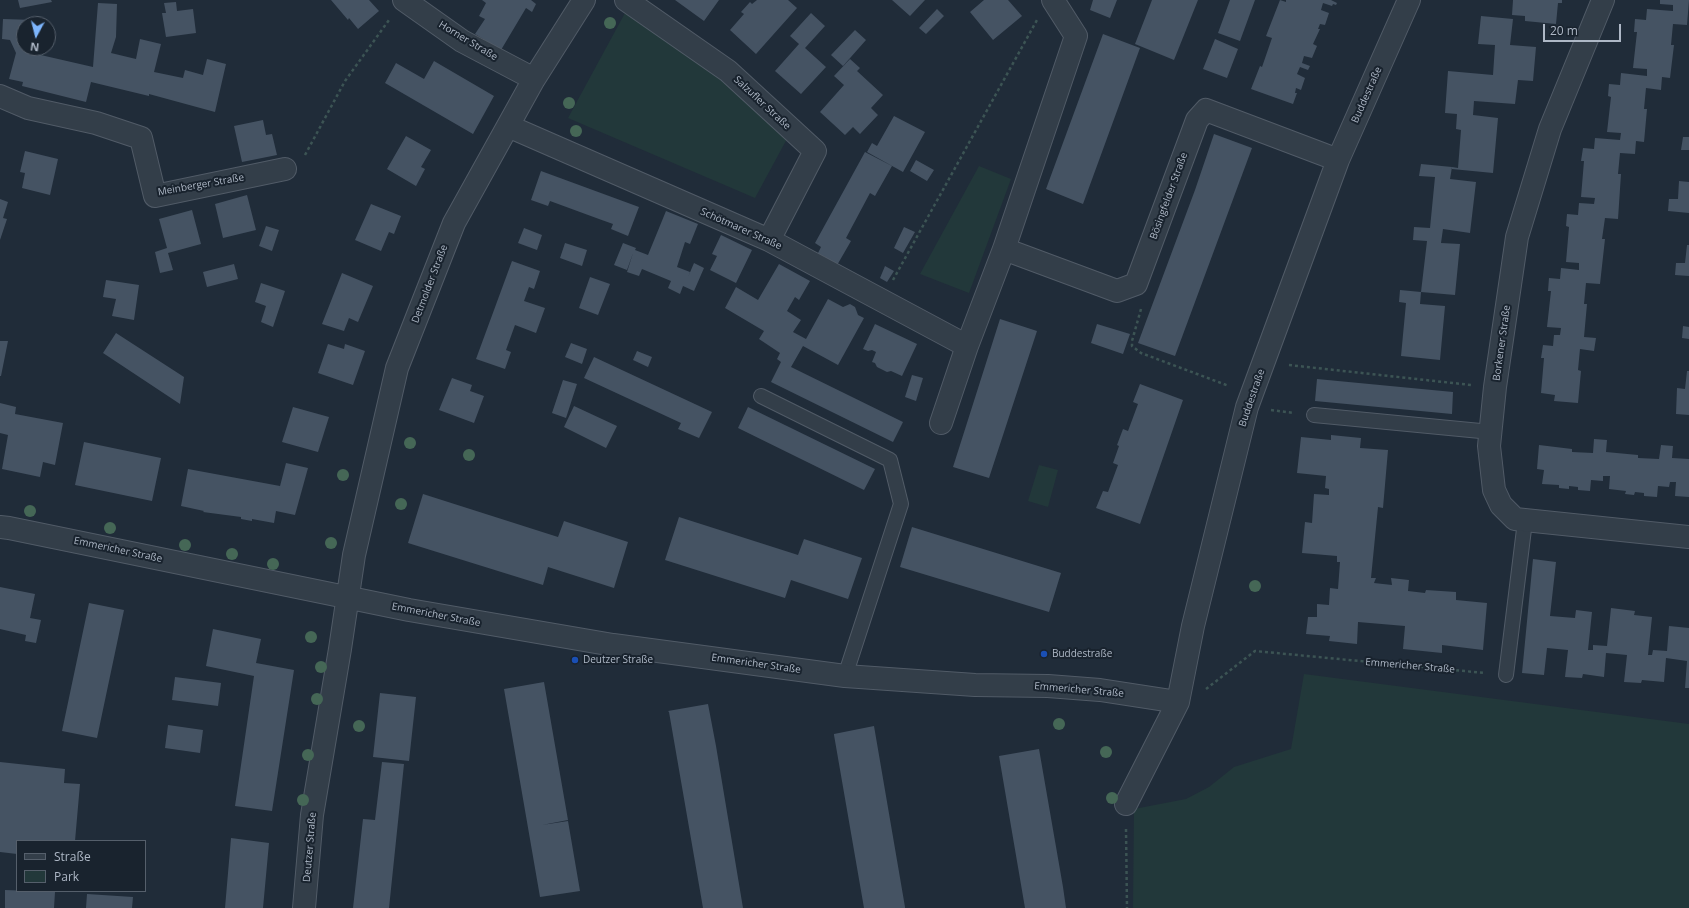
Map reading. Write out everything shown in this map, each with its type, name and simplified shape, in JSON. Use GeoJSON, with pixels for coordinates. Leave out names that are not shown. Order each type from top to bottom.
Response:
{"type":"FeatureCollection","features":[{"type":"Feature","properties":{"kind":"street","name":"Detmolder Straße"},"geometry":{"type":"LineString","coordinates":[[348,597],[354,555],[397,368],[454,223],[534,79],[584,0]]}},
{"type":"Feature","properties":{"kind":"street","name":"Salzufler Straße"},"geometry":{"type":"LineString","coordinates":[[626,0],[728,71],[815,151],[769,240]]}},
{"type":"Feature","properties":{"kind":"street","name":"Buddestraße"},"geometry":{"type":"LineString","coordinates":[[1126,804],[1178,702],[1193,626],[1249,401],[1338,160],[1409,0]]}},
{"type":"Feature","properties":{"kind":"street","name":"Borkener Straße"},"geometry":{"type":"LineString","coordinates":[[1603,0],[1550,129],[1517,237],[1495,387],[1489,446],[1494,490],[1501,505],[1515,519],[1689,537]]}},
{"type":"Feature","properties":{"kind":"street","name":"Horner Straße"},"geometry":{"type":"LineString","coordinates":[[404,1],[462,41],[534,79]]}},
{"type":"Feature","properties":{"kind":"street"},"geometry":{"type":"LineString","coordinates":[[941,423],[967,346],[1004,248],[1076,36],[1046,7]]}},
{"type":"Feature","properties":{"kind":"street","name":"Meinberger Straße"},"geometry":{"type":"LineString","coordinates":[[0,96],[28,108],[96,123],[141,138],[155,196],[285,169]]}},
{"type":"Feature","properties":{"kind":"street","name":"Bösingfelder Straße"},"geometry":{"type":"LineString","coordinates":[[1117,291],[1136,284],[1197,120],[1206,110],[1338,160]]}},
{"type":"Feature","properties":{"kind":"street","name":"Schötmarer Straße"},"geometry":{"type":"LineString","coordinates":[[508,126],[769,240],[967,346]]}},
{"type":"Feature","properties":{"kind":"street"},"geometry":{"type":"LineString","coordinates":[[1004,248],[1117,291]]}},
{"type":"Feature","properties":{"kind":"street","name":"Emmericher Straße"},"geometry":{"type":"LineString","coordinates":[[0,527],[470,621],[606,644],[846,676],[975,685],[1048,686],[1100,690],[1178,702]]}},
{"type":"Feature","properties":{"kind":"street","name":"Deutzer Straße"},"geometry":{"type":"LineString","coordinates":[[304,908],[312,815],[348,597]]}},
{"type":"Feature","properties":{"kind":"lane"},"geometry":{"type":"LineString","coordinates":[[761,396],[890,460],[901,504],[846,676]]}},
{"type":"Feature","properties":{"kind":"lane"},"geometry":{"type":"LineString","coordinates":[[1314,415],[1491,432]]}},
{"type":"Feature","properties":{"kind":"lane"},"geometry":{"type":"LineString","coordinates":[[1506,675],[1525,521]]}},
{"type":"Feature","properties":{"kind":"path"},"geometry":{"type":"LineString","coordinates":[[285,169],[304,158],[346,81],[383,27],[404,1]]}},
{"type":"Feature","properties":{"kind":"path"},"geometry":{"type":"LineString","coordinates":[[881,301],[1046,7]]}},
{"type":"Feature","properties":{"kind":"path"},"geometry":{"type":"LineString","coordinates":[[1117,291],[1144,299],[1132,341],[1132,346],[1141,353],[1249,401],[1314,415]]}},
{"type":"Feature","properties":{"kind":"path"},"geometry":{"type":"LineString","coordinates":[[1264,361],[1311,368],[1495,387]]}},
{"type":"Feature","properties":{"kind":"path","name":"Emmericher Straße"},"geometry":{"type":"LineString","coordinates":[[1178,702],[1205,690],[1254,651],[1506,675]]}},
{"type":"Feature","properties":{"kind":"path"},"geometry":{"type":"LineString","coordinates":[[1126,804],[1127,908]]}},
{"type":"Feature","properties":{"kind":"green space"},"geometry":{"type":"Polygon","coordinates":[[[625,13],[727,83],[788,137],[755,198],[568,118],[625,13]]]}},
{"type":"Feature","properties":{"kind":"green space"},"geometry":{"type":"Polygon","coordinates":[[[979,166],[1011,179],[969,293],[920,274],[979,166]]]}},
{"type":"Feature","properties":{"kind":"green space"},"geometry":{"type":"Polygon","coordinates":[[[1039,465],[1058,470],[1048,507],[1028,501],[1039,465]]]}},
{"type":"Feature","properties":{"kind":"green space"},"geometry":{"type":"Polygon","coordinates":[[[1304,674],[1689,724],[1689,908],[1133,908],[1134,809],[1186,799],[1209,787],[1234,767],[1291,749],[1304,674]]]}},
{"type":"Feature","properties":{"kind":"building"},"geometry":{"type":"Polygon","coordinates":[[[18,0],[51,0],[52,2],[20,8],[18,0]]]}},
{"type":"Feature","properties":{"kind":"building"},"geometry":{"type":"Polygon","coordinates":[[[331,0],[369,0],[379,11],[358,29],[331,0]]]}},
{"type":"Feature","properties":{"kind":"building"},"geometry":{"type":"Polygon","coordinates":[[[482,0],[531,0],[536,4],[532,12],[526,8],[501,50],[475,34],[485,19],[479,16],[486,3],[482,0]]]}},
{"type":"Feature","properties":{"kind":"building"},"geometry":{"type":"Polygon","coordinates":[[[675,0],[719,0],[704,21],[675,0]]]}},
{"type":"Feature","properties":{"kind":"building"},"geometry":{"type":"Polygon","coordinates":[[[757,0],[788,0],[797,8],[756,54],[730,30],[744,14],[741,12],[750,2],[752,4],[757,0]]]}},
{"type":"Feature","properties":{"kind":"building"},"geometry":{"type":"Polygon","coordinates":[[[892,0],[925,0],[910,16],[892,0]]]}},
{"type":"Feature","properties":{"kind":"building"},"geometry":{"type":"Polygon","coordinates":[[[984,0],[1008,0],[1022,16],[993,40],[970,12],[984,0]]]}},
{"type":"Feature","properties":{"kind":"building"},"geometry":{"type":"Polygon","coordinates":[[[1093,0],[1117,0],[1110,18],[1090,10],[1093,0]]]}},
{"type":"Feature","properties":{"kind":"building"},"geometry":{"type":"Polygon","coordinates":[[[1152,0],[1198,0],[1174,60],[1135,44],[1152,0]]]}},
{"type":"Feature","properties":{"kind":"building"},"geometry":{"type":"Polygon","coordinates":[[[1230,0],[1255,0],[1240,41],[1218,33],[1230,0]]]}},
{"type":"Feature","properties":{"kind":"building"},"geometry":{"type":"Polygon","coordinates":[[[1280,0],[1286,2],[1286,0],[1331,0],[1337,3],[1336,5],[1333,4],[1332,6],[1323,3],[1321,10],[1329,13],[1325,25],[1320,24],[1318,29],[1320,29],[1313,44],[1317,46],[1312,58],[1304,56],[1302,63],[1310,66],[1308,70],[1300,67],[1297,74],[1305,78],[1301,90],[1296,88],[1295,93],[1297,93],[1293,104],[1251,89],[1260,66],[1262,67],[1272,38],[1266,36],[1280,0]]]}},
{"type":"Feature","properties":{"kind":"building"},"geometry":{"type":"Polygon","coordinates":[[[1513,0],[1562,0],[1562,3],[1558,3],[1556,24],[1525,21],[1525,16],[1512,15],[1513,0]]]}},
{"type":"Feature","properties":{"kind":"building"},"geometry":{"type":"Polygon","coordinates":[[[1660,0],[1689,0],[1687,25],[1673,24],[1671,45],[1674,45],[1670,78],[1662,77],[1661,90],[1646,88],[1644,109],[1647,109],[1644,142],[1636,141],[1635,154],[1620,153],[1618,174],[1621,174],[1618,219],[1605,218],[1602,239],[1605,239],[1600,284],[1586,283],[1584,304],[1587,304],[1584,337],[1596,338],[1594,351],[1580,349],[1578,370],[1581,371],[1578,403],[1554,401],[1555,395],[1541,393],[1544,358],[1541,358],[1543,345],[1553,346],[1554,335],[1560,335],[1561,328],[1547,327],[1551,291],[1548,291],[1549,278],[1560,279],[1561,268],[1579,270],[1579,263],[1566,262],[1569,227],[1566,226],[1567,214],[1578,215],[1579,203],[1594,204],[1595,198],[1581,197],[1584,161],[1581,161],[1583,148],[1594,149],[1595,138],[1620,140],[1621,133],[1607,132],[1611,97],[1608,96],[1609,84],[1620,85],[1621,73],[1647,76],[1647,69],[1633,68],[1637,32],[1634,32],[1635,19],[1646,20],[1647,9],[1673,11],[1673,5],[1660,4],[1660,0]]]}},
{"type":"Feature","properties":{"kind":"building"},"geometry":{"type":"Polygon","coordinates":[[[176,2],[177,11],[193,9],[196,33],[166,37],[162,13],[166,13],[164,3],[176,2]]]}},
{"type":"Feature","properties":{"kind":"building"},"geometry":{"type":"Polygon","coordinates":[[[98,3],[117,4],[116,37],[111,53],[136,59],[140,39],[161,44],[154,72],[183,78],[185,70],[203,75],[207,59],[226,64],[215,112],[149,94],[149,96],[91,82],[86,102],[22,86],[23,82],[9,79],[16,53],[16,56],[45,56],[93,67],[98,3]]]}},
{"type":"Feature","properties":{"kind":"building"},"geometry":{"type":"Polygon","coordinates":[[[937,9],[944,16],[926,34],[919,28],[937,9]]]}},
{"type":"Feature","properties":{"kind":"building"},"geometry":{"type":"Polygon","coordinates":[[[811,13],[825,26],[805,48],[826,67],[801,94],[775,71],[799,44],[790,36],[811,13]]]}},
{"type":"Feature","properties":{"kind":"building"},"geometry":{"type":"Polygon","coordinates":[[[1481,16],[1513,19],[1510,45],[1536,47],[1533,81],[1518,80],[1515,104],[1474,101],[1473,115],[1498,118],[1493,173],[1452,169],[1452,167],[1458,168],[1461,130],[1456,129],[1457,114],[1445,113],[1448,71],[1493,75],[1495,45],[1478,44],[1481,16]]]}},
{"type":"Feature","properties":{"kind":"building"},"geometry":{"type":"Polygon","coordinates":[[[3,19],[16,19],[16,53],[10,40],[2,39],[3,19]]]}},
{"type":"Feature","properties":{"kind":"building"},"geometry":{"type":"Polygon","coordinates":[[[855,30],[866,40],[843,66],[831,55],[855,30]]]}},
{"type":"Feature","properties":{"kind":"building"},"geometry":{"type":"Polygon","coordinates":[[[1103,34],[1140,48],[1083,204],[1046,189],[1103,34]]]}},
{"type":"Feature","properties":{"kind":"building"},"geometry":{"type":"Polygon","coordinates":[[[1215,39],[1238,49],[1227,78],[1203,69],[1215,39]]]}},
{"type":"Feature","properties":{"kind":"building"},"geometry":{"type":"Polygon","coordinates":[[[850,59],[860,68],[857,71],[883,95],[871,108],[878,115],[860,134],[853,127],[845,135],[820,112],[844,85],[834,76],[850,59]]]}},
{"type":"Feature","properties":{"kind":"building"},"geometry":{"type":"Polygon","coordinates":[[[434,61],[494,96],[473,134],[385,83],[396,63],[424,79],[434,61]]]}},
{"type":"Feature","properties":{"kind":"building"},"geometry":{"type":"Polygon","coordinates":[[[894,116],[925,132],[903,172],[867,152],[872,143],[877,146],[894,116]]]}},
{"type":"Feature","properties":{"kind":"building"},"geometry":{"type":"Polygon","coordinates":[[[263,120],[266,135],[272,134],[277,155],[242,162],[234,126],[263,120]]]}},
{"type":"Feature","properties":{"kind":"building"},"geometry":{"type":"Polygon","coordinates":[[[1214,134],[1252,148],[1175,356],[1138,343],[1195,190],[1214,134]]]}},
{"type":"Feature","properties":{"kind":"building"},"geometry":{"type":"Polygon","coordinates":[[[406,136],[431,150],[421,167],[425,169],[416,186],[387,169],[406,136]]]}},
{"type":"Feature","properties":{"kind":"building"},"geometry":{"type":"Polygon","coordinates":[[[1683,137],[1689,137],[1689,150],[1681,150],[1683,137]]]}},
{"type":"Feature","properties":{"kind":"building"},"geometry":{"type":"Polygon","coordinates":[[[25,151],[58,159],[50,195],[22,188],[25,173],[20,172],[25,151]]]}},
{"type":"Feature","properties":{"kind":"building"},"geometry":{"type":"Polygon","coordinates":[[[865,152],[892,166],[875,196],[870,193],[846,238],[851,241],[836,267],[816,257],[821,247],[815,243],[865,152]]]}},
{"type":"Feature","properties":{"kind":"building"},"geometry":{"type":"Polygon","coordinates":[[[916,160],[934,170],[927,181],[910,171],[916,160]]]}},
{"type":"Feature","properties":{"kind":"building"},"geometry":{"type":"Polygon","coordinates":[[[1421,164],[1452,167],[1450,179],[1476,182],[1470,233],[1443,229],[1441,243],[1460,244],[1455,295],[1421,292],[1427,241],[1413,240],[1414,227],[1430,228],[1435,177],[1419,176],[1421,164]]]}},
{"type":"Feature","properties":{"kind":"building"},"geometry":{"type":"Polygon","coordinates":[[[541,171],[639,207],[628,236],[611,229],[613,224],[550,201],[548,206],[531,200],[541,171]]]}},
{"type":"Feature","properties":{"kind":"building"},"geometry":{"type":"Polygon","coordinates":[[[1679,181],[1689,182],[1689,213],[1668,211],[1669,199],[1678,199],[1679,181]]]}},
{"type":"Feature","properties":{"kind":"building"},"geometry":{"type":"Polygon","coordinates":[[[247,195],[256,230],[223,238],[215,204],[247,195]]]}},
{"type":"Feature","properties":{"kind":"building"},"geometry":{"type":"Polygon","coordinates":[[[0,199],[8,202],[3,218],[7,219],[0,240],[0,199]]]}},
{"type":"Feature","properties":{"kind":"building"},"geometry":{"type":"Polygon","coordinates":[[[371,204],[401,216],[394,234],[389,232],[381,251],[355,240],[371,204]]]}},
{"type":"Feature","properties":{"kind":"building"},"geometry":{"type":"Polygon","coordinates":[[[192,210],[201,244],[168,253],[173,270],[160,273],[155,252],[167,248],[159,219],[192,210]]]}},
{"type":"Feature","properties":{"kind":"building"},"geometry":{"type":"Polygon","coordinates":[[[666,211],[698,224],[690,244],[685,242],[677,267],[690,272],[688,277],[694,263],[704,268],[694,291],[683,286],[680,294],[668,288],[671,281],[642,269],[639,276],[627,272],[633,253],[627,270],[614,265],[623,243],[648,255],[666,211]]]}},
{"type":"Feature","properties":{"kind":"building"},"geometry":{"type":"Polygon","coordinates":[[[266,226],[279,230],[272,251],[259,246],[266,226]]]}},
{"type":"Feature","properties":{"kind":"building"},"geometry":{"type":"Polygon","coordinates":[[[904,227],[915,232],[903,253],[894,248],[904,227]]]}},
{"type":"Feature","properties":{"kind":"building"},"geometry":{"type":"Polygon","coordinates":[[[524,228],[542,235],[537,250],[518,243],[524,228]]]}},
{"type":"Feature","properties":{"kind":"building"},"geometry":{"type":"Polygon","coordinates":[[[721,235],[752,250],[736,283],[710,270],[717,256],[712,254],[721,235]]]}},
{"type":"Feature","properties":{"kind":"building"},"geometry":{"type":"Polygon","coordinates":[[[565,243],[587,250],[582,266],[560,258],[565,243]]]}},
{"type":"Feature","properties":{"kind":"building"},"geometry":{"type":"Polygon","coordinates":[[[1687,245],[1689,245],[1689,276],[1675,275],[1676,263],[1685,263],[1687,245]]]}},
{"type":"Feature","properties":{"kind":"building"},"geometry":{"type":"Polygon","coordinates":[[[512,261],[540,271],[534,289],[529,287],[524,301],[545,308],[536,333],[515,325],[506,350],[511,352],[505,369],[476,359],[512,261]]]}},
{"type":"Feature","properties":{"kind":"building"},"geometry":{"type":"Polygon","coordinates":[[[234,264],[238,279],[207,287],[203,272],[234,264]]]}},
{"type":"Feature","properties":{"kind":"building"},"geometry":{"type":"Polygon","coordinates":[[[779,264],[810,281],[799,300],[795,297],[787,311],[801,320],[793,332],[806,339],[828,299],[843,307],[850,304],[855,307],[858,315],[864,318],[838,365],[803,346],[791,367],[903,422],[893,442],[771,382],[781,362],[777,359],[780,353],[759,339],[764,331],[725,308],[736,287],[758,300],[779,264]]]}},
{"type":"Feature","properties":{"kind":"building"},"geometry":{"type":"Polygon","coordinates":[[[885,266],[894,271],[887,282],[880,278],[885,266]]]}},
{"type":"Feature","properties":{"kind":"building"},"geometry":{"type":"Polygon","coordinates":[[[342,273],[373,286],[358,322],[349,318],[344,331],[322,324],[342,273]]]}},
{"type":"Feature","properties":{"kind":"building"},"geometry":{"type":"Polygon","coordinates":[[[590,277],[610,284],[598,315],[579,308],[590,277]]]}},
{"type":"Feature","properties":{"kind":"building"},"geometry":{"type":"Polygon","coordinates":[[[106,280],[139,285],[134,320],[112,316],[116,299],[103,297],[106,280]]]}},
{"type":"Feature","properties":{"kind":"building"},"geometry":{"type":"Polygon","coordinates":[[[261,283],[285,291],[273,327],[261,322],[266,306],[255,302],[261,283]]]}},
{"type":"Feature","properties":{"kind":"building"},"geometry":{"type":"Polygon","coordinates":[[[1400,290],[1421,292],[1420,304],[1445,306],[1440,360],[1401,356],[1406,303],[1399,302],[1400,290]]]}},
{"type":"Feature","properties":{"kind":"building"},"geometry":{"type":"Polygon","coordinates":[[[1000,319],[1037,331],[989,478],[953,467],[1000,319]]]}},
{"type":"Feature","properties":{"kind":"building"},"geometry":{"type":"Polygon","coordinates":[[[875,324],[917,344],[902,376],[891,371],[887,372],[877,367],[875,363],[872,362],[876,352],[863,349],[875,324]]]}},
{"type":"Feature","properties":{"kind":"building"},"geometry":{"type":"Polygon","coordinates":[[[1097,324],[1130,334],[1123,354],[1091,343],[1097,324]]]}},
{"type":"Feature","properties":{"kind":"building"},"geometry":{"type":"Polygon","coordinates":[[[1683,326],[1689,327],[1689,339],[1682,338],[1683,326]]]}},
{"type":"Feature","properties":{"kind":"building"},"geometry":{"type":"Polygon","coordinates":[[[116,333],[184,377],[180,404],[103,353],[116,333]]]}},
{"type":"Feature","properties":{"kind":"building"},"geometry":{"type":"Polygon","coordinates":[[[0,341],[8,341],[1,376],[0,376],[0,341]]]}},
{"type":"Feature","properties":{"kind":"building"},"geometry":{"type":"Polygon","coordinates":[[[571,343],[587,349],[582,364],[565,357],[571,343]]]}},
{"type":"Feature","properties":{"kind":"building"},"geometry":{"type":"Polygon","coordinates":[[[328,344],[344,349],[345,344],[365,351],[353,385],[318,373],[328,344]]]}},
{"type":"Feature","properties":{"kind":"building"},"geometry":{"type":"Polygon","coordinates":[[[637,351],[652,357],[648,367],[633,360],[637,351]]]}},
{"type":"Feature","properties":{"kind":"building"},"geometry":{"type":"Polygon","coordinates":[[[594,357],[712,412],[699,438],[678,429],[681,423],[584,378],[594,357]]]}},
{"type":"Feature","properties":{"kind":"building"},"geometry":{"type":"Polygon","coordinates":[[[1687,371],[1689,371],[1689,415],[1676,414],[1677,388],[1685,389],[1687,371]]]}},
{"type":"Feature","properties":{"kind":"building"},"geometry":{"type":"Polygon","coordinates":[[[912,375],[923,378],[916,401],[905,397],[912,375]]]}},
{"type":"Feature","properties":{"kind":"building"},"geometry":{"type":"Polygon","coordinates":[[[452,378],[472,385],[470,391],[484,396],[474,423],[439,410],[452,378]]]}},
{"type":"Feature","properties":{"kind":"building"},"geometry":{"type":"Polygon","coordinates":[[[1317,379],[1453,392],[1452,414],[1315,401],[1317,379]]]}},
{"type":"Feature","properties":{"kind":"building"},"geometry":{"type":"Polygon","coordinates":[[[563,380],[577,384],[566,418],[552,413],[563,380]]]}},
{"type":"Feature","properties":{"kind":"building"},"geometry":{"type":"Polygon","coordinates":[[[1140,384],[1183,400],[1140,524],[1096,508],[1103,491],[1108,492],[1118,465],[1113,463],[1119,446],[1117,445],[1123,429],[1128,431],[1138,404],[1133,402],[1140,384]]]}},
{"type":"Feature","properties":{"kind":"building"},"geometry":{"type":"Polygon","coordinates":[[[0,403],[16,407],[15,414],[63,423],[55,465],[43,462],[40,477],[2,469],[8,435],[0,433],[0,403]]]}},
{"type":"Feature","properties":{"kind":"building"},"geometry":{"type":"Polygon","coordinates":[[[574,406],[617,426],[606,448],[564,427],[574,406]]]}},
{"type":"Feature","properties":{"kind":"building"},"geometry":{"type":"Polygon","coordinates":[[[293,407],[329,417],[318,452],[282,442],[293,407]]]}},
{"type":"Feature","properties":{"kind":"building"},"geometry":{"type":"Polygon","coordinates":[[[748,407],[875,469],[864,490],[738,428],[748,407]]]}},
{"type":"Feature","properties":{"kind":"building"},"geometry":{"type":"Polygon","coordinates":[[[1331,435],[1361,438],[1360,448],[1388,450],[1383,508],[1378,507],[1371,578],[1376,578],[1374,583],[1392,585],[1391,578],[1409,580],[1408,591],[1425,593],[1426,590],[1456,592],[1456,600],[1487,603],[1483,650],[1442,645],[1442,653],[1403,649],[1405,626],[1358,622],[1357,644],[1329,641],[1330,636],[1306,634],[1308,617],[1317,617],[1317,604],[1329,605],[1330,588],[1338,589],[1340,562],[1337,562],[1337,556],[1302,553],[1305,522],[1312,523],[1314,494],[1329,495],[1329,489],[1325,488],[1326,476],[1297,473],[1301,437],[1331,440],[1331,435]]]}},
{"type":"Feature","properties":{"kind":"building"},"geometry":{"type":"Polygon","coordinates":[[[1594,439],[1607,440],[1606,452],[1638,455],[1638,458],[1659,459],[1661,445],[1673,446],[1672,458],[1689,459],[1689,497],[1675,496],[1676,482],[1670,482],[1669,487],[1658,486],[1657,497],[1644,496],[1644,493],[1635,492],[1634,495],[1625,494],[1626,491],[1609,489],[1610,476],[1603,476],[1603,481],[1591,480],[1590,491],[1578,490],[1578,487],[1569,486],[1569,489],[1559,488],[1559,485],[1542,484],[1544,470],[1537,469],[1539,445],[1572,449],[1572,452],[1593,453],[1594,439]]]}},
{"type":"Feature","properties":{"kind":"building"},"geometry":{"type":"Polygon","coordinates":[[[84,442],[161,458],[152,501],[75,485],[84,442]]]}},
{"type":"Feature","properties":{"kind":"building"},"geometry":{"type":"Polygon","coordinates":[[[286,463],[308,468],[295,515],[276,511],[274,523],[252,519],[252,521],[241,519],[241,517],[203,512],[204,511],[181,506],[188,469],[280,486],[279,490],[286,463]]]}},
{"type":"Feature","properties":{"kind":"building"},"geometry":{"type":"Polygon","coordinates":[[[423,494],[558,537],[564,521],[628,542],[614,588],[548,567],[543,585],[408,543],[423,494]]]}},
{"type":"Feature","properties":{"kind":"building"},"geometry":{"type":"Polygon","coordinates":[[[679,517],[798,555],[804,539],[862,558],[848,599],[791,580],[785,598],[665,560],[679,517]]]}},
{"type":"Feature","properties":{"kind":"building"},"geometry":{"type":"Polygon","coordinates":[[[912,527],[1061,573],[1049,612],[900,567],[912,527]]]}},
{"type":"Feature","properties":{"kind":"building"},"geometry":{"type":"Polygon","coordinates":[[[1533,559],[1556,562],[1550,616],[1575,618],[1576,610],[1592,612],[1588,650],[1593,650],[1593,645],[1607,646],[1611,608],[1635,611],[1634,615],[1652,617],[1648,655],[1652,655],[1653,650],[1667,651],[1669,626],[1689,628],[1689,688],[1685,688],[1687,661],[1666,658],[1664,682],[1642,680],[1641,683],[1624,682],[1627,655],[1606,653],[1604,677],[1583,674],[1582,678],[1565,677],[1568,650],[1547,648],[1544,675],[1522,673],[1533,559]]]}},
{"type":"Feature","properties":{"kind":"building"},"geometry":{"type":"Polygon","coordinates":[[[0,587],[35,594],[30,618],[41,620],[36,643],[25,641],[26,635],[0,629],[0,587]]]}},
{"type":"Feature","properties":{"kind":"building"},"geometry":{"type":"Polygon","coordinates":[[[89,603],[124,610],[97,738],[62,731],[89,603]]]}},
{"type":"Feature","properties":{"kind":"building"},"geometry":{"type":"Polygon","coordinates":[[[213,629],[261,639],[256,663],[294,670],[272,811],[235,806],[254,676],[206,666],[213,629]]]}},
{"type":"Feature","properties":{"kind":"building"},"geometry":{"type":"Polygon","coordinates":[[[175,677],[221,683],[218,706],[172,700],[175,677]]]}},
{"type":"Feature","properties":{"kind":"building"},"geometry":{"type":"Polygon","coordinates":[[[544,682],[568,820],[542,825],[568,821],[580,891],[540,897],[504,689],[544,682]]]}},
{"type":"Feature","properties":{"kind":"building"},"geometry":{"type":"Polygon","coordinates":[[[380,693],[416,697],[409,761],[373,757],[380,693]]]}},
{"type":"Feature","properties":{"kind":"building"},"geometry":{"type":"Polygon","coordinates":[[[708,704],[743,908],[703,908],[668,711],[708,704]]]}},
{"type":"Feature","properties":{"kind":"building"},"geometry":{"type":"Polygon","coordinates":[[[168,725],[203,730],[200,753],[165,748],[168,725]]]}},
{"type":"Feature","properties":{"kind":"building"},"geometry":{"type":"Polygon","coordinates":[[[874,726],[905,908],[864,908],[834,735],[874,726]]]}},
{"type":"Feature","properties":{"kind":"building"},"geometry":{"type":"Polygon","coordinates":[[[1039,749],[1066,908],[1025,908],[999,756],[1039,749]]]}},
{"type":"Feature","properties":{"kind":"building"},"geometry":{"type":"Polygon","coordinates":[[[0,762],[65,769],[64,783],[80,784],[75,840],[16,840],[16,854],[0,852],[0,762]]]}},
{"type":"Feature","properties":{"kind":"building"},"geometry":{"type":"Polygon","coordinates":[[[382,762],[404,764],[389,908],[353,908],[363,819],[375,820],[382,762]]]}},
{"type":"Feature","properties":{"kind":"building"},"geometry":{"type":"Polygon","coordinates":[[[231,838],[269,843],[263,908],[225,908],[231,838]]]}},
{"type":"Feature","properties":{"kind":"building"},"geometry":{"type":"Polygon","coordinates":[[[5,890],[16,890],[16,892],[55,892],[54,908],[5,908],[5,890]]]}},
{"type":"Feature","properties":{"kind":"building"},"geometry":{"type":"Polygon","coordinates":[[[87,894],[133,897],[132,908],[86,908],[87,894]]]}},
{"type":"Feature","properties":{"kind":"place","name":"Buddestraße"},"geometry":{"type":"Point","coordinates":[1044,654]}},
{"type":"Feature","properties":{"kind":"place","name":"Deutzer Straße"},"geometry":{"type":"Point","coordinates":[575,660]}}]}
